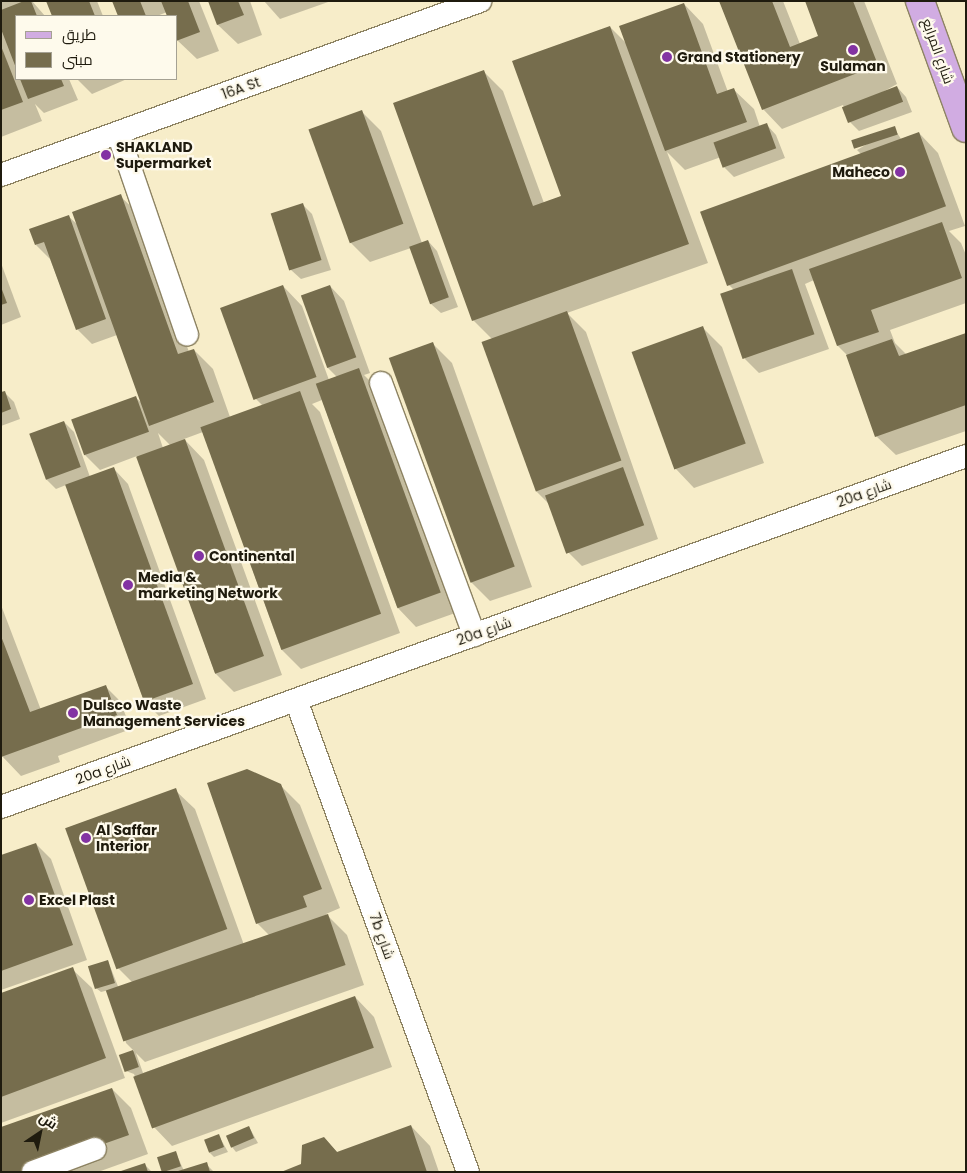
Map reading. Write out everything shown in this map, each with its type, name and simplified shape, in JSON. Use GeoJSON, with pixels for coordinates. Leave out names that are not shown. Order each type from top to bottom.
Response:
{"type":"FeatureCollection","features":[{"type":"Feature","properties":{"kind":"main road","name":"شارع المرابع"},"geometry":{"type":"LineString","coordinates":[[920,1],[966,128]]}},
{"type":"Feature","properties":{"kind":"lane","name":"16A St"},"geometry":{"type":"LineString","coordinates":[[1,175],[480,1]]}},
{"type":"Feature","properties":{"kind":"lane"},"geometry":{"type":"LineString","coordinates":[[118,133],[187,334]]}},
{"type":"Feature","properties":{"kind":"lane"},"geometry":{"type":"LineString","coordinates":[[381,383],[474,635]]}},
{"type":"Feature","properties":{"kind":"lane","name":"20a شارع"},"geometry":{"type":"LineString","coordinates":[[1,807],[966,456]]}},
{"type":"Feature","properties":{"kind":"lane","name":"7b شارع"},"geometry":{"type":"LineString","coordinates":[[296,700],[468,1172]]}},
{"type":"Feature","properties":{"kind":"lane"},"geometry":{"type":"LineString","coordinates":[[33,1172],[96,1149]]}},
{"type":"Feature","properties":{"kind":"building"},"geometry":{"type":"Polygon","coordinates":[[[24,1],[31,1],[37,15],[15,15],[15,65],[1,29],[1,10],[24,1]]]}},
{"type":"Feature","properties":{"kind":"building"},"geometry":{"type":"Polygon","coordinates":[[[46,1],[89,1],[95,15],[52,15],[46,1]]]}},
{"type":"Feature","properties":{"kind":"building"},"geometry":{"type":"Polygon","coordinates":[[[112,1],[140,1],[146,15],[118,15],[112,1]]]}},
{"type":"Feature","properties":{"kind":"building"},"geometry":{"type":"Polygon","coordinates":[[[161,1],[188,1],[200,32],[178,40],[178,15],[167,15],[161,1]]]}},
{"type":"Feature","properties":{"kind":"building"},"geometry":{"type":"Polygon","coordinates":[[[208,1],[238,1],[244,15],[217,25],[208,1]]]}},
{"type":"Feature","properties":{"kind":"building"},"geometry":{"type":"Polygon","coordinates":[[[719,1],[772,1],[790,47],[818,36],[805,1],[853,1],[878,65],[762,110],[719,1]]]}},
{"type":"Feature","properties":{"kind":"building","name":"Grand Stationery"},"geometry":{"type":"Polygon","coordinates":[[[684,3],[717,94],[734,88],[747,122],[665,151],[619,26],[684,3]]]}},
{"type":"Feature","properties":{"kind":"building"},"geometry":{"type":"Polygon","coordinates":[[[610,26],[689,244],[472,321],[393,103],[484,70],[533,206],[561,196],[512,61],[610,26]]]}},
{"type":"Feature","properties":{"kind":"building"},"geometry":{"type":"Polygon","coordinates":[[[1,46],[23,102],[1,110],[1,46]]]}},
{"type":"Feature","properties":{"kind":"building"},"geometry":{"type":"Polygon","coordinates":[[[20,80],[61,80],[64,86],[28,99],[20,80]]]}},
{"type":"Feature","properties":{"kind":"building"},"geometry":{"type":"Polygon","coordinates":[[[897,86],[903,102],[848,123],[842,107],[897,86]]]}},
{"type":"Feature","properties":{"kind":"building"},"geometry":{"type":"Polygon","coordinates":[[[362,110],[403,224],[350,243],[308,129],[362,110]]]}},
{"type":"Feature","properties":{"kind":"building"},"geometry":{"type":"Polygon","coordinates":[[[767,123],[776,148],[723,168],[713,142],[767,123]]]}},
{"type":"Feature","properties":{"kind":"building"},"geometry":{"type":"Polygon","coordinates":[[[895,126],[898,135],[854,149],[851,140],[895,126]]]}},
{"type":"Feature","properties":{"kind":"building"},"geometry":{"type":"Polygon","coordinates":[[[919,132],[946,206],[727,286],[700,212],[919,132]]]}},
{"type":"Feature","properties":{"kind":"building"},"geometry":{"type":"Polygon","coordinates":[[[121,194],[178,354],[194,349],[214,402],[149,426],[72,212],[121,194]]]}},
{"type":"Feature","properties":{"kind":"building"},"geometry":{"type":"Polygon","coordinates":[[[303,203],[322,260],[289,271],[271,214],[303,203]]]}},
{"type":"Feature","properties":{"kind":"building"},"geometry":{"type":"Polygon","coordinates":[[[69,215],[106,319],[76,330],[44,242],[35,245],[29,229],[69,215]]]}},
{"type":"Feature","properties":{"kind":"building"},"geometry":{"type":"Polygon","coordinates":[[[942,222],[962,278],[871,310],[879,332],[837,346],[809,269],[942,222]]]}},
{"type":"Feature","properties":{"kind":"building"},"geometry":{"type":"Polygon","coordinates":[[[428,240],[449,297],[430,304],[409,247],[428,240]]]}},
{"type":"Feature","properties":{"kind":"building"},"geometry":{"type":"Polygon","coordinates":[[[792,269],[814,334],[743,359],[720,294],[792,269]]]}},
{"type":"Feature","properties":{"kind":"building"},"geometry":{"type":"Polygon","coordinates":[[[283,285],[317,377],[254,400],[220,308],[283,285]]]}},
{"type":"Feature","properties":{"kind":"building"},"geometry":{"type":"Polygon","coordinates":[[[330,285],[356,357],[327,368],[301,296],[330,285]]]}},
{"type":"Feature","properties":{"kind":"building"},"geometry":{"type":"Polygon","coordinates":[[[1,287],[7,303],[1,305],[1,287]]]}},
{"type":"Feature","properties":{"kind":"building"},"geometry":{"type":"Polygon","coordinates":[[[567,311],[621,460],[536,492],[481,342],[567,311]]]}},
{"type":"Feature","properties":{"kind":"building"},"geometry":{"type":"Polygon","coordinates":[[[703,326],[746,443],[674,469],[632,352],[703,326]]]}},
{"type":"Feature","properties":{"kind":"building"},"geometry":{"type":"Polygon","coordinates":[[[966,333],[966,405],[875,437],[846,355],[892,339],[899,356],[966,333]]]}},
{"type":"Feature","properties":{"kind":"building"},"geometry":{"type":"Polygon","coordinates":[[[433,342],[515,567],[471,583],[389,358],[433,342]]]}},
{"type":"Feature","properties":{"kind":"building"},"geometry":{"type":"Polygon","coordinates":[[[359,368],[441,593],[398,608],[316,384],[359,368]]]}},
{"type":"Feature","properties":{"kind":"building"},"geometry":{"type":"Polygon","coordinates":[[[5,391],[11,409],[1,413],[1,392],[5,391]]]}},
{"type":"Feature","properties":{"kind":"building"},"geometry":{"type":"Polygon","coordinates":[[[300,391],[381,614],[281,650],[200,427],[300,391]]]}},
{"type":"Feature","properties":{"kind":"building"},"geometry":{"type":"Polygon","coordinates":[[[136,396],[149,432],[84,455],[71,420],[136,396]]]}},
{"type":"Feature","properties":{"kind":"building"},"geometry":{"type":"Polygon","coordinates":[[[64,421],[81,467],[46,480],[29,434],[64,421]]]}},
{"type":"Feature","properties":{"kind":"building","name":"Continental"},"geometry":{"type":"Polygon","coordinates":[[[185,439],[264,656],[215,674],[136,457],[185,439]]]}},
{"type":"Feature","properties":{"kind":"building","name":"Media & marketing Network"},"geometry":{"type":"Polygon","coordinates":[[[114,467],[193,684],[144,702],[65,485],[114,467]]]}},
{"type":"Feature","properties":{"kind":"building"},"geometry":{"type":"Polygon","coordinates":[[[623,467],[644,525],[566,554],[545,495],[623,467]]]}},
{"type":"Feature","properties":{"kind":"building"},"geometry":{"type":"Polygon","coordinates":[[[1,636],[30,712],[106,685],[117,715],[1,757],[1,636]]]}},
{"type":"Feature","properties":{"kind":"building"},"geometry":{"type":"Polygon","coordinates":[[[247,769],[281,784],[322,889],[303,896],[307,907],[256,924],[207,783],[247,769]]]}},
{"type":"Feature","properties":{"kind":"building"},"geometry":{"type":"Polygon","coordinates":[[[176,788],[227,929],[116,969],[65,828],[176,788]]]}},
{"type":"Feature","properties":{"kind":"building","name":"Excel Plast"},"geometry":{"type":"Polygon","coordinates":[[[36,843],[73,945],[1,971],[1,855],[36,843]]]}},
{"type":"Feature","properties":{"kind":"building"},"geometry":{"type":"Polygon","coordinates":[[[328,914],[346,965],[123,1042],[106,991],[328,914]]]}},
{"type":"Feature","properties":{"kind":"building"},"geometry":{"type":"Polygon","coordinates":[[[108,960],[115,983],[95,989],[88,966],[108,960]]]}},
{"type":"Feature","properties":{"kind":"building"},"geometry":{"type":"Polygon","coordinates":[[[73,967],[106,1058],[1,1097],[1,993],[73,967]]]}},
{"type":"Feature","properties":{"kind":"building"},"geometry":{"type":"Polygon","coordinates":[[[355,996],[374,1048],[152,1128],[133,1077],[355,996]]]}},
{"type":"Feature","properties":{"kind":"building"},"geometry":{"type":"Polygon","coordinates":[[[133,1050],[139,1067],[125,1072],[119,1055],[133,1050]]]}},
{"type":"Feature","properties":{"kind":"building"},"geometry":{"type":"Polygon","coordinates":[[[112,1088],[129,1135],[24,1172],[1,1172],[1,1127],[112,1088]]]}},
{"type":"Feature","properties":{"kind":"building"},"geometry":{"type":"Polygon","coordinates":[[[411,1125],[427,1172],[281,1172],[301,1164],[302,1145],[324,1137],[337,1152],[411,1125]]]}},
{"type":"Feature","properties":{"kind":"building"},"geometry":{"type":"Polygon","coordinates":[[[249,1126],[254,1138],[231,1148],[226,1136],[249,1126]]]}},
{"type":"Feature","properties":{"kind":"building"},"geometry":{"type":"Polygon","coordinates":[[[219,1134],[224,1147],[209,1153],[204,1140],[219,1134]]]}},
{"type":"Feature","properties":{"kind":"building"},"geometry":{"type":"Polygon","coordinates":[[[176,1151],[181,1166],[162,1172],[157,1157],[176,1151]]]}},
{"type":"Feature","properties":{"kind":"building"},"geometry":{"type":"Polygon","coordinates":[[[207,1162],[210,1172],[178,1172],[178,1171],[207,1162]]]}},
{"type":"Feature","properties":{"kind":"building"},"geometry":{"type":"Polygon","coordinates":[[[145,1163],[148,1172],[121,1172],[121,1171],[145,1163]]]}},
{"type":"Feature","properties":{"kind":"place","name":"Sulaman"},"geometry":{"type":"Point","coordinates":[853,50]}},
{"type":"Feature","properties":{"kind":"place","name":"Grand Stationery"},"geometry":{"type":"Point","coordinates":[667,57]}},
{"type":"Feature","properties":{"kind":"place","name":"SHAKLAND Supermarket"},"geometry":{"type":"Point","coordinates":[106,155]}},
{"type":"Feature","properties":{"kind":"place","name":"Maheco"},"geometry":{"type":"Point","coordinates":[900,172]}},
{"type":"Feature","properties":{"kind":"place","name":"Continental"},"geometry":{"type":"Point","coordinates":[199,556]}},
{"type":"Feature","properties":{"kind":"place","name":"Media & marketing Network"},"geometry":{"type":"Point","coordinates":[128,585]}},
{"type":"Feature","properties":{"kind":"place","name":"Dulsco Waste Management Services"},"geometry":{"type":"Point","coordinates":[73,713]}},
{"type":"Feature","properties":{"kind":"place","name":"Al Saffar Interior"},"geometry":{"type":"Point","coordinates":[86,838]}},
{"type":"Feature","properties":{"kind":"place","name":"Excel Plast"},"geometry":{"type":"Point","coordinates":[29,900]}}]}
